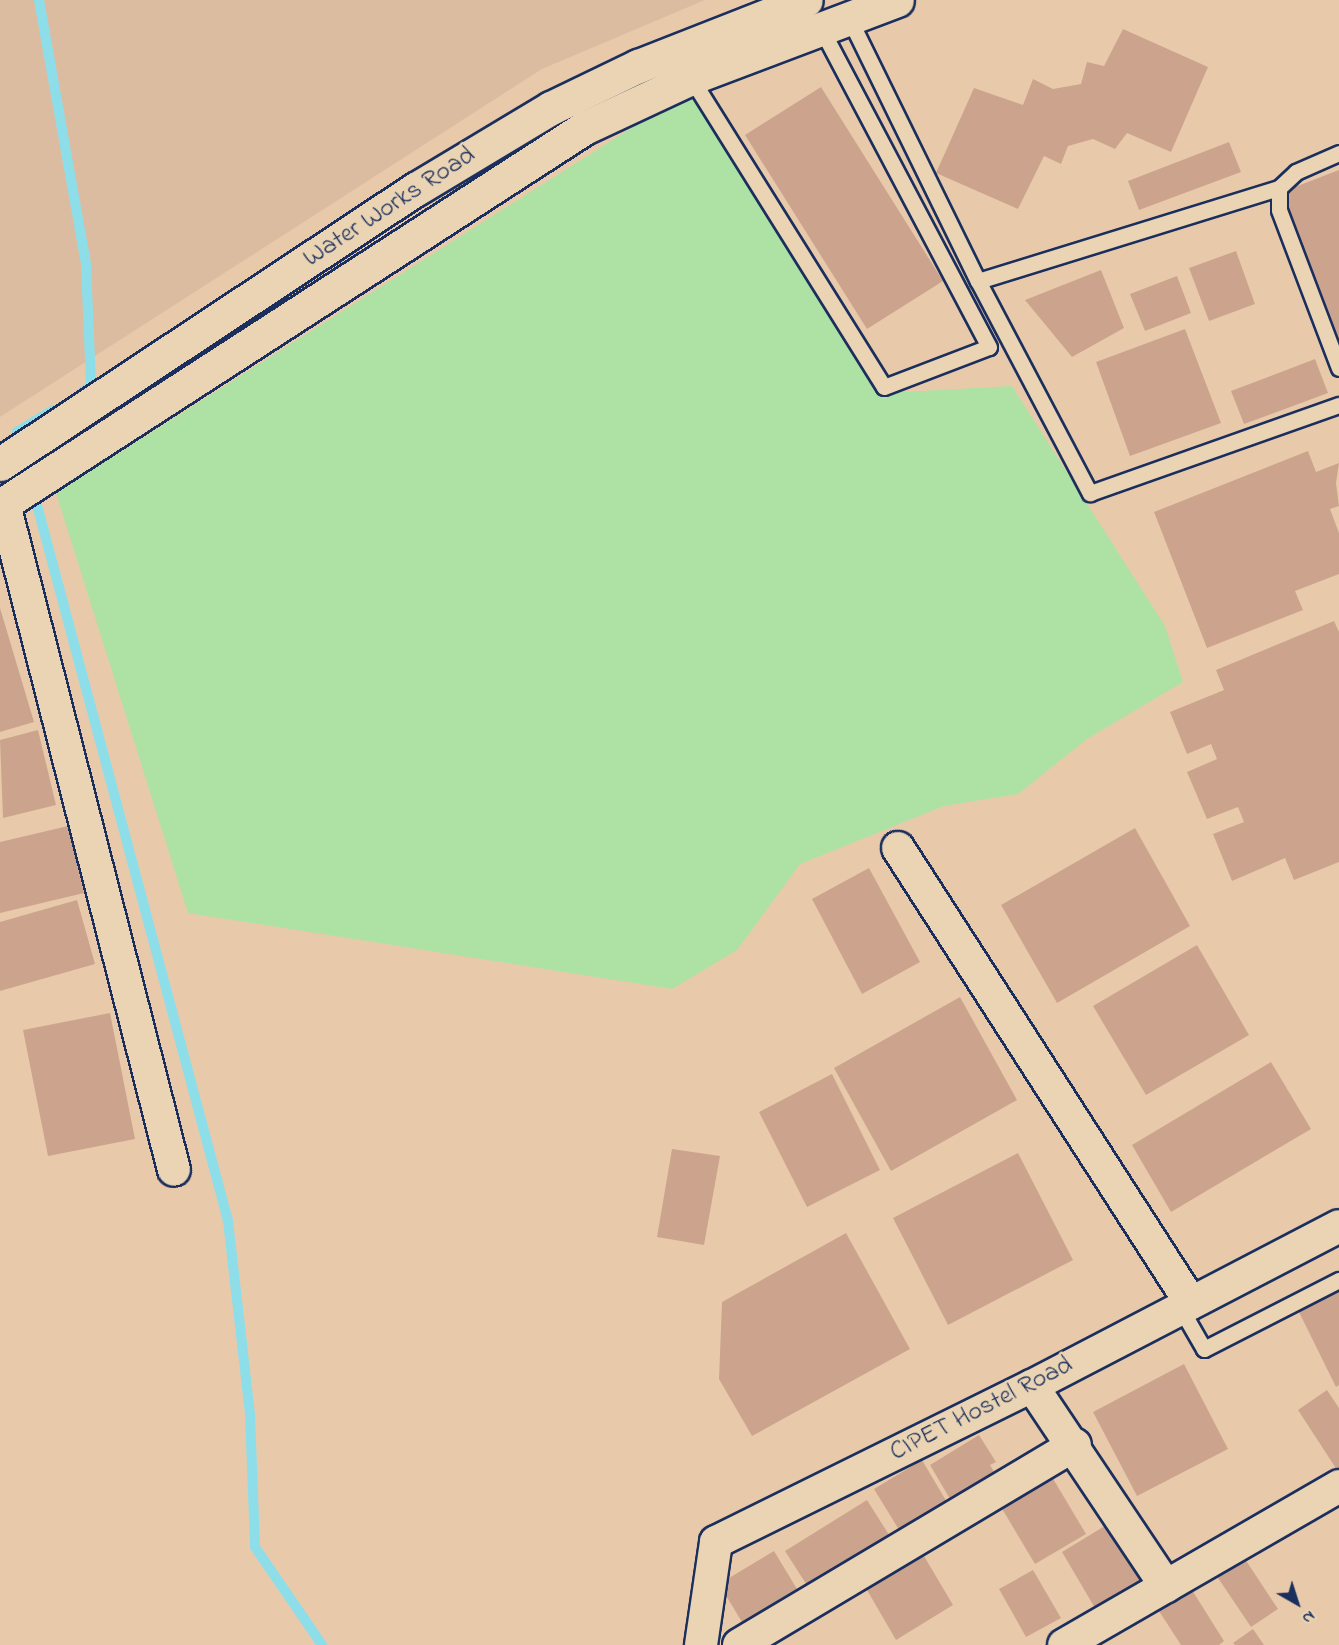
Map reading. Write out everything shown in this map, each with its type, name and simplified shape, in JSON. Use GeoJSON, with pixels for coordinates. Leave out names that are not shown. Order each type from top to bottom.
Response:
{"type":"FeatureCollection","features":[{"type":"Feature","properties":{"kind":"main road"},"geometry":{"type":"LineString","coordinates":[[825,15],[897,0]]}},
{"type":"Feature","properties":{"kind":"main road","name":"Water Works Road"},"geometry":{"type":"LineString","coordinates":[[6,504],[584,128],[825,15]]}},
{"type":"Feature","properties":{"kind":"main road","name":"Water Works Road"},"geometry":{"type":"LineString","coordinates":[[1,463],[416,189],[551,108],[638,66],[825,15]]}},
{"type":"Feature","properties":{"kind":"street"},"geometry":{"type":"LineString","coordinates":[[6,504],[174,1170]]}},
{"type":"Feature","properties":{"kind":"street"},"geometry":{"type":"LineString","coordinates":[[898,848],[1186,1306]]}},
{"type":"Feature","properties":{"kind":"street","name":"CIPET Hostel Road"},"geometry":{"type":"LineString","coordinates":[[702,1645],[716,1542],[1032,1386],[1339,1226]]}},
{"type":"Feature","properties":{"kind":"street"},"geometry":{"type":"LineString","coordinates":[[1032,1386],[1075,1445],[1166,1586]]}},
{"type":"Feature","properties":{"kind":"street"},"geometry":{"type":"LineString","coordinates":[[739,1645],[1075,1445]]}},
{"type":"Feature","properties":{"kind":"street"},"geometry":{"type":"LineString","coordinates":[[1064,1645],[1339,1486]]}},
{"type":"Feature","properties":{"kind":"lane"},"geometry":{"type":"LineString","coordinates":[[691,78],[885,387],[989,347],[825,15]]}},
{"type":"Feature","properties":{"kind":"lane"},"geometry":{"type":"LineString","coordinates":[[825,15],[978,280],[1090,493],[1339,405]]}},
{"type":"Feature","properties":{"kind":"lane"},"geometry":{"type":"LineString","coordinates":[[978,280],[1279,188],[1296,172],[1339,153]]}},
{"type":"Feature","properties":{"kind":"lane"},"geometry":{"type":"LineString","coordinates":[[1279,188],[1279,210],[1339,368]]}},
{"type":"Feature","properties":{"kind":"lane"},"geometry":{"type":"LineString","coordinates":[[1186,1306],[1204,1349],[1339,1280]]}},
{"type":"Feature","properties":{"kind":"shaded area"},"geometry":{"type":"Polygon","coordinates":[[[0,0],[705,0],[542,69],[0,417],[0,0]]]}},
{"type":"Feature","properties":{"kind":"green space"},"geometry":{"type":"Polygon","coordinates":[[[691,90],[885,393],[1012,386],[1165,626],[1183,682],[1087,739],[1018,794],[944,806],[800,864],[737,950],[672,989],[188,913],[56,493],[691,90]]]}},
{"type":"Feature","properties":{"kind":"building"},"geometry":{"type":"Polygon","coordinates":[[[1123,29],[1208,67],[1171,152],[1127,133],[1115,149],[1093,139],[1068,146],[1061,164],[1044,156],[1018,209],[936,173],[974,88],[1023,105],[1033,79],[1053,89],[1081,84],[1087,62],[1104,66],[1123,29]]]}},
{"type":"Feature","properties":{"kind":"building"},"geometry":{"type":"Polygon","coordinates":[[[821,87],[943,281],[867,329],[745,135],[821,87]]]}},
{"type":"Feature","properties":{"kind":"building"},"geometry":{"type":"Polygon","coordinates":[[[1229,142],[1241,172],[1139,210],[1128,181],[1229,142]]]}},
{"type":"Feature","properties":{"kind":"building"},"geometry":{"type":"Polygon","coordinates":[[[1339,170],[1339,339],[1282,192],[1339,170]]]}},
{"type":"Feature","properties":{"kind":"building"},"geometry":{"type":"Polygon","coordinates":[[[1236,251],[1255,304],[1209,321],[1189,268],[1236,251]]]}},
{"type":"Feature","properties":{"kind":"building"},"geometry":{"type":"Polygon","coordinates":[[[1101,270],[1124,328],[1072,357],[1025,300],[1101,270]]]}},
{"type":"Feature","properties":{"kind":"building"},"geometry":{"type":"Polygon","coordinates":[[[1177,276],[1191,313],[1145,331],[1130,294],[1177,276]]]}},
{"type":"Feature","properties":{"kind":"building"},"geometry":{"type":"Polygon","coordinates":[[[1185,329],[1221,423],[1130,456],[1096,362],[1185,329]]]}},
{"type":"Feature","properties":{"kind":"building"},"geometry":{"type":"Polygon","coordinates":[[[1315,359],[1328,393],[1244,424],[1231,391],[1315,359]]]}},
{"type":"Feature","properties":{"kind":"building"},"geometry":{"type":"Polygon","coordinates":[[[1308,451],[1316,472],[1339,463],[1336,483],[1339,506],[1330,509],[1339,533],[1339,574],[1295,591],[1303,610],[1207,648],[1154,512],[1308,451]]]}},
{"type":"Feature","properties":{"kind":"building"},"geometry":{"type":"Polygon","coordinates":[[[0,608],[34,722],[0,732],[0,608]]]}},
{"type":"Feature","properties":{"kind":"building"},"geometry":{"type":"Polygon","coordinates":[[[1334,621],[1339,632],[1339,862],[1294,880],[1285,858],[1232,881],[1213,834],[1244,822],[1238,807],[1207,819],[1187,772],[1217,759],[1211,744],[1187,754],[1170,712],[1224,690],[1216,670],[1334,621]]]}},
{"type":"Feature","properties":{"kind":"building"},"geometry":{"type":"Polygon","coordinates":[[[38,730],[56,805],[3,818],[0,740],[38,730]]]}},
{"type":"Feature","properties":{"kind":"building"},"geometry":{"type":"Polygon","coordinates":[[[68,826],[84,893],[0,913],[0,842],[68,826]]]}},
{"type":"Feature","properties":{"kind":"building"},"geometry":{"type":"Polygon","coordinates":[[[1135,828],[1190,926],[1057,1003],[1001,905],[1135,828]]]}},
{"type":"Feature","properties":{"kind":"building"},"geometry":{"type":"Polygon","coordinates":[[[869,868],[920,962],[862,994],[812,899],[869,868]]]}},
{"type":"Feature","properties":{"kind":"building"},"geometry":{"type":"Polygon","coordinates":[[[77,900],[95,964],[0,991],[0,922],[77,900]]]}},
{"type":"Feature","properties":{"kind":"building"},"geometry":{"type":"Polygon","coordinates":[[[1197,945],[1249,1035],[1146,1095],[1093,1006],[1197,945]]]}},
{"type":"Feature","properties":{"kind":"building"},"geometry":{"type":"Polygon","coordinates":[[[960,997],[1017,1100],[891,1171],[834,1068],[960,997]]]}},
{"type":"Feature","properties":{"kind":"building"},"geometry":{"type":"Polygon","coordinates":[[[110,1013],[135,1139],[48,1156],[23,1030],[110,1013]]]}},
{"type":"Feature","properties":{"kind":"building"},"geometry":{"type":"Polygon","coordinates":[[[1271,1062],[1311,1129],[1171,1212],[1132,1145],[1271,1062]]]}},
{"type":"Feature","properties":{"kind":"building"},"geometry":{"type":"Polygon","coordinates":[[[832,1074],[880,1170],[807,1207],[759,1112],[832,1074]]]}},
{"type":"Feature","properties":{"kind":"building"},"geometry":{"type":"Polygon","coordinates":[[[672,1149],[720,1156],[704,1245],[657,1237],[672,1149]]]}},
{"type":"Feature","properties":{"kind":"building"},"geometry":{"type":"Polygon","coordinates":[[[1018,1153],[1073,1260],[948,1325],[893,1218],[1018,1153]]]}},
{"type":"Feature","properties":{"kind":"building"},"geometry":{"type":"Polygon","coordinates":[[[846,1233],[910,1349],[752,1436],[719,1379],[722,1302],[846,1233]]]}},
{"type":"Feature","properties":{"kind":"building"},"geometry":{"type":"Polygon","coordinates":[[[1339,1291],[1339,1385],[1336,1387],[1299,1312],[1339,1291]]]}},
{"type":"Feature","properties":{"kind":"building"},"geometry":{"type":"Polygon","coordinates":[[[1184,1364],[1228,1449],[1137,1496],[1093,1412],[1184,1364]]]}},
{"type":"Feature","properties":{"kind":"building"},"geometry":{"type":"Polygon","coordinates":[[[1327,1390],[1339,1408],[1339,1473],[1298,1410],[1327,1390]]]}},
{"type":"Feature","properties":{"kind":"building"},"geometry":{"type":"Polygon","coordinates":[[[979,1435],[996,1462],[990,1465],[997,1477],[953,1504],[930,1465],[979,1435]]]}},
{"type":"Feature","properties":{"kind":"building"},"geometry":{"type":"Polygon","coordinates":[[[922,1460],[948,1504],[901,1533],[874,1489],[922,1460]]]}},
{"type":"Feature","properties":{"kind":"building"},"geometry":{"type":"Polygon","coordinates":[[[1052,1477],[1086,1534],[1035,1564],[1001,1507],[1052,1477]]]}},
{"type":"Feature","properties":{"kind":"building"},"geometry":{"type":"Polygon","coordinates":[[[867,1500],[891,1538],[810,1590],[785,1551],[867,1500]]]}},
{"type":"Feature","properties":{"kind":"building"},"geometry":{"type":"Polygon","coordinates":[[[1108,1524],[1141,1581],[1095,1608],[1062,1552],[1108,1524]]]}},
{"type":"Feature","properties":{"kind":"building"},"geometry":{"type":"Polygon","coordinates":[[[774,1551],[800,1594],[745,1627],[719,1584],[774,1551]]]}},
{"type":"Feature","properties":{"kind":"building"},"geometry":{"type":"Polygon","coordinates":[[[924,1556],[953,1605],[896,1640],[867,1590],[924,1556]]]}},
{"type":"Feature","properties":{"kind":"building"},"geometry":{"type":"Polygon","coordinates":[[[1243,1556],[1278,1609],[1251,1627],[1216,1575],[1243,1556]]]}},
{"type":"Feature","properties":{"kind":"building"},"geometry":{"type":"Polygon","coordinates":[[[1033,1570],[1061,1618],[1026,1637],[999,1589],[1033,1570]]]}},
{"type":"Feature","properties":{"kind":"building"},"geometry":{"type":"Polygon","coordinates":[[[1192,1590],[1224,1641],[1219,1645],[1181,1645],[1159,1611],[1192,1590]]]}},
{"type":"Feature","properties":{"kind":"building"},"geometry":{"type":"Polygon","coordinates":[[[1253,1629],[1264,1645],[1235,1645],[1233,1643],[1253,1629]]]}},
{"type":"Feature","properties":{"kind":"waterway"},"geometry":{"type":"LineString","coordinates":[[39,0],[86,265],[91,386],[82,392]]}},
{"type":"Feature","properties":{"kind":"waterway"},"geometry":{"type":"LineString","coordinates":[[21,446],[17,432],[53,410]]}},
{"type":"Feature","properties":{"kind":"waterway"},"geometry":{"type":"LineString","coordinates":[[33,490],[228,1221],[250,1415],[255,1547],[322,1645]]}}]}
